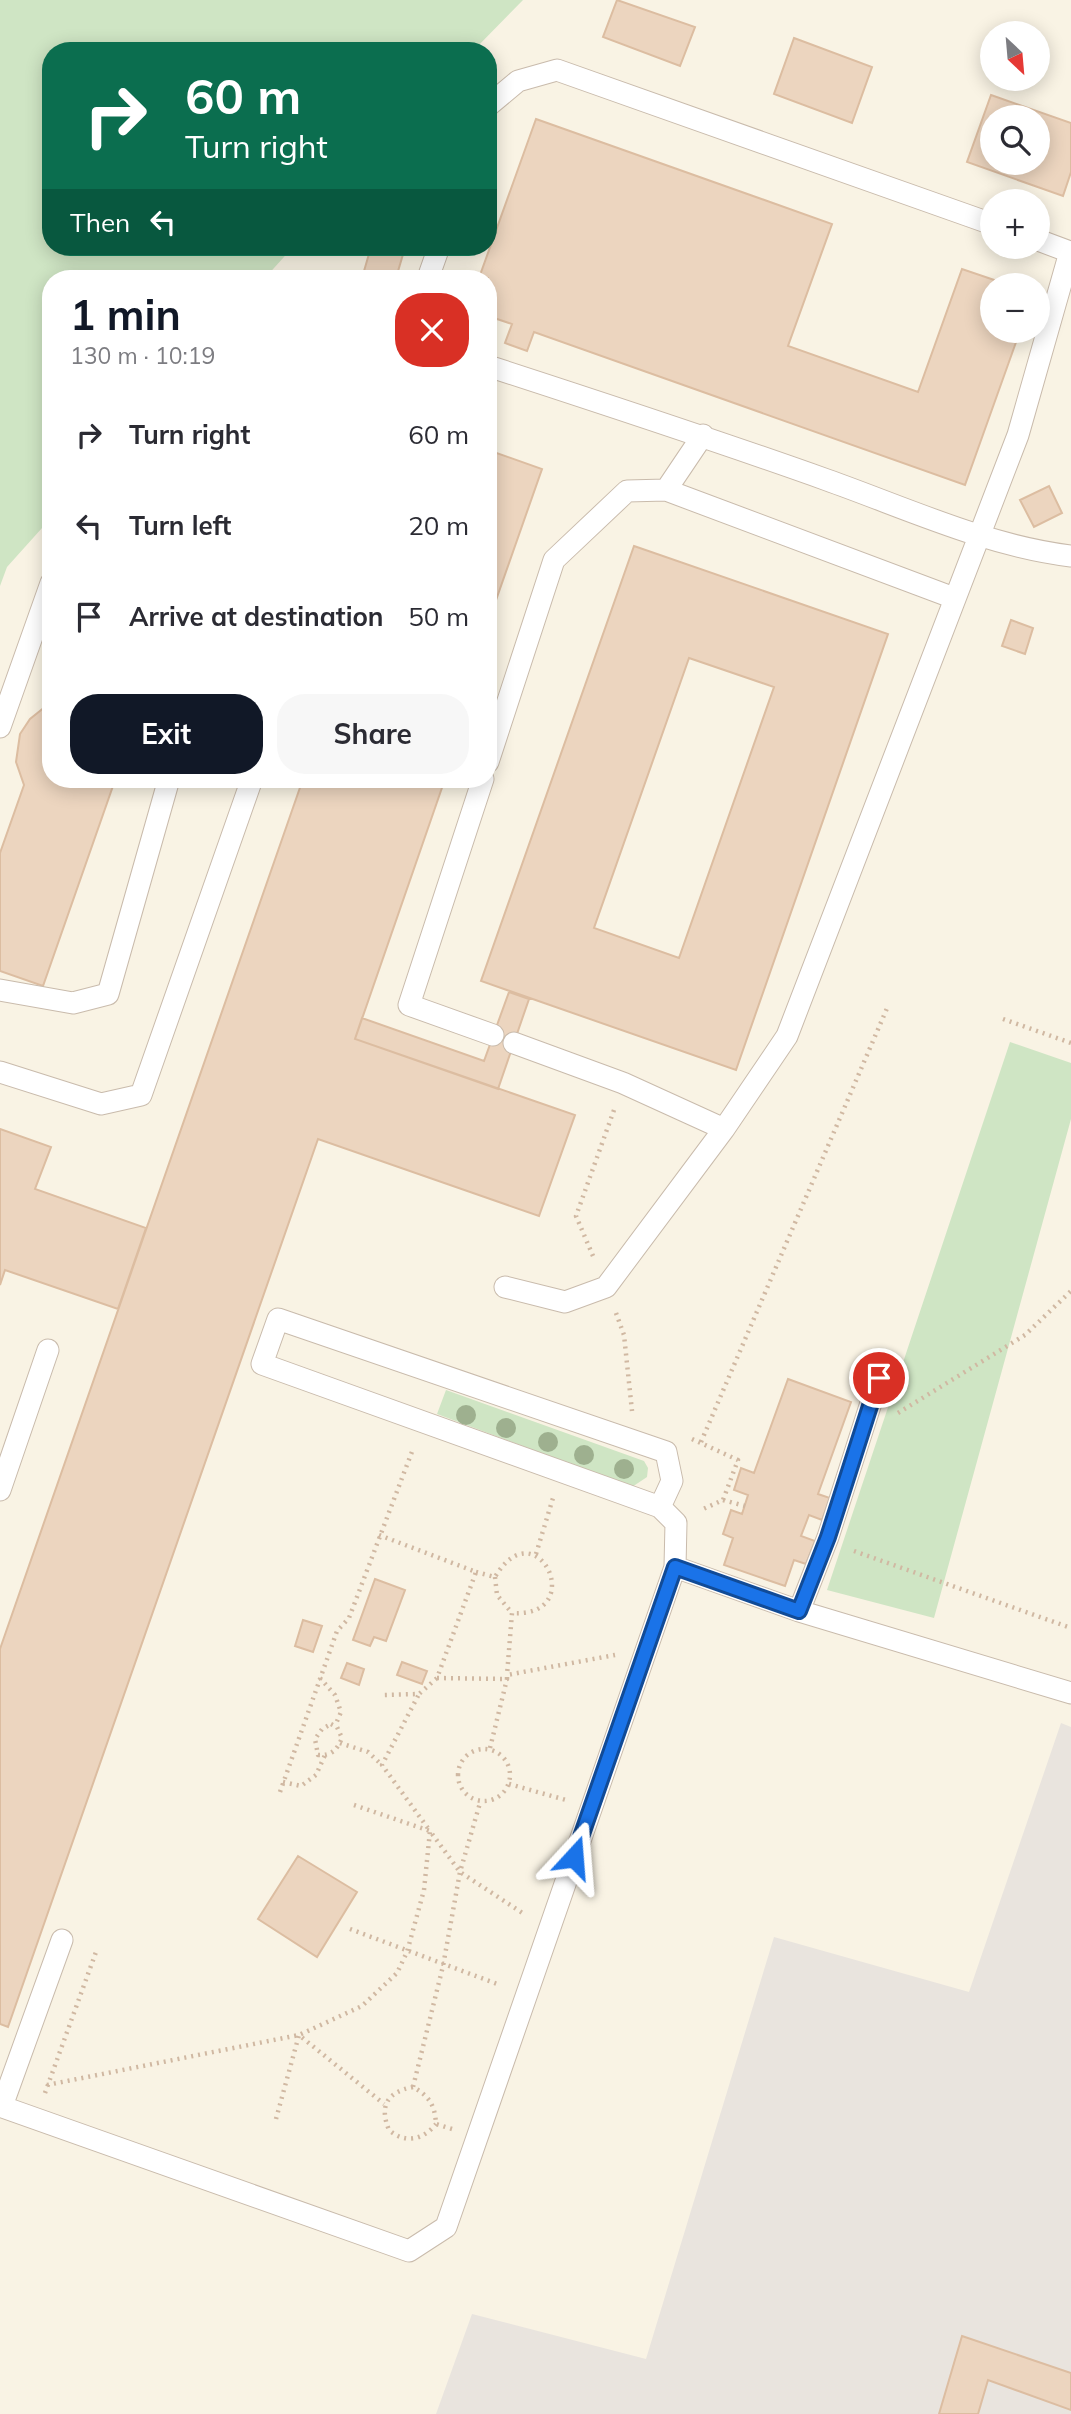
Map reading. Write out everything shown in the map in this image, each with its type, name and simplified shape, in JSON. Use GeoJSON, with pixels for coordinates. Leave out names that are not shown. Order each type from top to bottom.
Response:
{"type":"FeatureCollection","features":[{"type":"Feature","properties":{"kind":"lane"},"geometry":{"type":"LineString","coordinates":[[497,98],[518,81],[557,70],[980,220]]}},
{"type":"Feature","properties":{"kind":"lane"},"geometry":{"type":"LineString","coordinates":[[505,1287],[565,1302],[606,1287],[724,1129],[788,1036],[1018,435],[1070,252],[1050,244]]}},
{"type":"Feature","properties":{"kind":"lane"},"geometry":{"type":"LineString","coordinates":[[497,369],[703,435],[978,534],[1037,552],[1071,556]]}},
{"type":"Feature","properties":{"kind":"lane"},"geometry":{"type":"LineString","coordinates":[[666,490],[703,435]]}},
{"type":"Feature","properties":{"kind":"lane"},"geometry":{"type":"LineString","coordinates":[[497,734],[554,560],[627,491],[666,490],[954,598]]}},
{"type":"Feature","properties":{"kind":"lane"},"geometry":{"type":"LineString","coordinates":[[0,727],[42,608]]}},
{"type":"Feature","properties":{"kind":"lane"},"geometry":{"type":"LineString","coordinates":[[0,990],[74,1003],[108,994],[166,788]]}},
{"type":"Feature","properties":{"kind":"lane"},"geometry":{"type":"LineString","coordinates":[[0,1072],[101,1104],[141,1095],[249,788]]}},
{"type":"Feature","properties":{"kind":"lane"},"geometry":{"type":"LineString","coordinates":[[480,788],[409,1005],[493,1035]]}},
{"type":"Feature","properties":{"kind":"lane"},"geometry":{"type":"LineString","coordinates":[[514,1043],[624,1083],[724,1129]]}},
{"type":"Feature","properties":{"kind":"lane"},"geometry":{"type":"LineString","coordinates":[[62,1940],[1,2106],[409,2250],[446,2227],[675,1567],[676,1523],[660,1507],[262,1364],[278,1319],[666,1452],[672,1481],[660,1507]]}},
{"type":"Feature","properties":{"kind":"lane"},"geometry":{"type":"LineString","coordinates":[[0,1490],[48,1350]]}},
{"type":"Feature","properties":{"kind":"lane"},"geometry":{"type":"LineString","coordinates":[[799,1611],[828,1537],[879,1378]]}},
{"type":"Feature","properties":{"kind":"lane"},"geometry":{"type":"LineString","coordinates":[[675,1567],[799,1611],[1071,1693]]}},
{"type":"Feature","properties":{"kind":"path"},"geometry":{"type":"LineString","coordinates":[[701,1441],[888,1006]]}},
{"type":"Feature","properties":{"kind":"path"},"geometry":{"type":"LineString","coordinates":[[1003,1019],[1071,1043]]}},
{"type":"Feature","properties":{"kind":"path"},"geometry":{"type":"LineString","coordinates":[[859,1437],[1025,1335],[1071,1291]]}},
{"type":"Feature","properties":{"kind":"path"},"geometry":{"type":"LineString","coordinates":[[280,1792],[319,1677],[337,1631],[349,1618],[416,1441]]}},
{"type":"Feature","properties":{"kind":"path"},"geometry":{"type":"LineString","coordinates":[[536,1554],[555,1492]]}},
{"type":"Feature","properties":{"kind":"path"},"geometry":{"type":"LineString","coordinates":[[723,1500],[745,1506]]}},
{"type":"Feature","properties":{"kind":"path"},"geometry":{"type":"LineString","coordinates":[[379,1535],[495,1577]]}},
{"type":"Feature","properties":{"kind":"path"},"geometry":{"type":"LineString","coordinates":[[828,1537],[853,1551],[1071,1628]]}},
{"type":"Feature","properties":{"kind":"path"},"geometry":{"type":"LineString","coordinates":[[490,1748],[507,1677],[512,1613],[497,1595],[495,1577],[503,1563],[519,1554],[536,1554],[546,1563],[553,1577],[553,1589],[542,1606],[529,1614],[512,1613]]}},
{"type":"Feature","properties":{"kind":"path"},"geometry":{"type":"LineString","coordinates":[[382,1765],[419,1694],[437,1678],[476,1572]]}},
{"type":"Feature","properties":{"kind":"path"},"geometry":{"type":"LineString","coordinates":[[437,1678],[507,1677],[619,1655],[615,1667]]}},
{"type":"Feature","properties":{"kind":"path"},"geometry":{"type":"LineString","coordinates":[[319,1677],[335,1695],[341,1712],[335,1726]]}},
{"type":"Feature","properties":{"kind":"path"},"geometry":{"type":"LineString","coordinates":[[383,1695],[419,1694]]}},
{"type":"Feature","properties":{"kind":"path"},"geometry":{"type":"LineString","coordinates":[[335,1726],[340,1732],[340,1744],[337,1749],[325,1755],[318,1755],[315,1739],[322,1729],[335,1726]]}},
{"type":"Feature","properties":{"kind":"path"},"geometry":{"type":"LineString","coordinates":[[340,1744],[368,1752],[382,1765],[460,1872],[530,1919]]}},
{"type":"Feature","properties":{"kind":"path"},"geometry":{"type":"LineString","coordinates":[[490,1748],[508,1762],[509,1784],[497,1798],[480,1803],[466,1797],[458,1785],[458,1770],[463,1759],[475,1750],[490,1748]]}},
{"type":"Feature","properties":{"kind":"path"},"geometry":{"type":"LineString","coordinates":[[283,1782],[301,1786],[316,1775],[325,1755]]}},
{"type":"Feature","properties":{"kind":"path"},"geometry":{"type":"LineString","coordinates":[[509,1784],[569,1801]]}},
{"type":"Feature","properties":{"kind":"path"},"geometry":{"type":"LineString","coordinates":[[565,1814],[573,1789]]}},
{"type":"Feature","properties":{"kind":"path"},"geometry":{"type":"LineString","coordinates":[[413,2087],[443,1966],[460,1872],[480,1803]]}},
{"type":"Feature","properties":{"kind":"path"},"geometry":{"type":"LineString","coordinates":[[354,1805],[430,1831]]}},
{"type":"Feature","properties":{"kind":"path"},"geometry":{"type":"LineString","coordinates":[[47,2085],[299,2035],[362,2006],[397,1973],[407,1952],[424,1890],[430,1831]]}},
{"type":"Feature","properties":{"kind":"path"},"geometry":{"type":"LineString","coordinates":[[350,1929],[443,1966],[508,1987]]}},
{"type":"Feature","properties":{"kind":"path"},"geometry":{"type":"LineString","coordinates":[[49,2103],[44,2095],[47,2085],[96,1952]]}},
{"type":"Feature","properties":{"kind":"path"},"geometry":{"type":"LineString","coordinates":[[299,2035],[384,2104]]}},
{"type":"Feature","properties":{"kind":"path"},"geometry":{"type":"LineString","coordinates":[[276,2119],[299,2035]]}},
{"type":"Feature","properties":{"kind":"path"},"geometry":{"type":"LineString","coordinates":[[413,2087],[430,2100],[435,2111],[436,2124],[418,2138],[396,2136],[389,2130],[384,2119],[384,2104],[392,2094],[413,2087]]}},
{"type":"Feature","properties":{"kind":"path"},"geometry":{"type":"LineString","coordinates":[[436,2124],[461,2132]]}},
{"type":"Feature","properties":{"kind":"shaded area"},"geometry":{"type":"Polygon","coordinates":[[[1061,1723],[1071,1727],[1071,2414],[436,2414],[472,2314],[646,2359],[774,1937],[969,1992],[1061,1723]]]}},
{"type":"Feature","properties":{"kind":"green space"},"geometry":{"type":"Polygon","coordinates":[[[0,0],[523,0],[482,42],[42,42],[42,256],[285,256],[272,270],[42,270],[42,528],[7,567],[0,586],[0,0]]]}},
{"type":"Feature","properties":{"kind":"green space"},"geometry":{"type":"Polygon","coordinates":[[[1010,1042],[1071,1063],[1071,1119],[934,1618],[827,1590],[1010,1042]]]}},
{"type":"Feature","properties":{"kind":"green space"},"geometry":{"type":"Polygon","coordinates":[[[446,1390],[644,1461],[648,1468],[647,1477],[632,1487],[437,1414],[446,1390]]]}},
{"type":"Feature","properties":{"kind":"building"},"geometry":{"type":"Polygon","coordinates":[[[617,0],[695,27],[680,66],[603,37],[617,0]]]}},
{"type":"Feature","properties":{"kind":"building"},"geometry":{"type":"Polygon","coordinates":[[[794,38],[872,67],[852,123],[774,94],[794,38]]]}},
{"type":"Feature","properties":{"kind":"building"},"geometry":{"type":"Polygon","coordinates":[[[991,95],[1020,105],[987,105],[991,95]]]}},
{"type":"Feature","properties":{"kind":"building"},"geometry":{"type":"Polygon","coordinates":[[[1050,116],[1071,123],[1071,172],[1063,196],[1050,191],[1050,189],[1004,175],[1050,175],[1050,116]]]}},
{"type":"Feature","properties":{"kind":"building"},"geometry":{"type":"Polygon","coordinates":[[[536,119],[832,224],[788,346],[918,392],[962,269],[980,275],[980,343],[1016,343],[965,485],[534,332],[527,351],[505,343],[512,324],[497,319],[497,270],[482,270],[487,256],[497,256],[497,228],[536,119]]]}},
{"type":"Feature","properties":{"kind":"building"},"geometry":{"type":"Polygon","coordinates":[[[980,126],[980,167],[967,162],[980,126]]]}},
{"type":"Feature","properties":{"kind":"building"},"geometry":{"type":"Polygon","coordinates":[[[368,256],[403,256],[398,270],[364,270],[368,256]]]}},
{"type":"Feature","properties":{"kind":"building"},"geometry":{"type":"Polygon","coordinates":[[[497,453],[542,469],[497,597],[497,453]]]}},
{"type":"Feature","properties":{"kind":"building"},"geometry":{"type":"Polygon","coordinates":[[[1049,486],[1062,513],[1034,527],[1020,500],[1049,486]]]}},
{"type":"Feature","properties":{"kind":"building"},"geometry":{"type":"Polygon","coordinates":[[[634,546],[888,634],[736,1070],[481,981],[634,546]],[[689,658],[594,928],[679,958],[774,687],[689,658]]]}},
{"type":"Feature","properties":{"kind":"building"},"geometry":{"type":"Polygon","coordinates":[[[1011,620],[1033,628],[1025,654],[1002,646],[1011,620]]]}},
{"type":"Feature","properties":{"kind":"building"},"geometry":{"type":"Polygon","coordinates":[[[42,709],[42,788],[112,788],[43,986],[0,971],[0,853],[24,785],[16,762],[20,734],[30,719],[42,709]]]}},
{"type":"Feature","properties":{"kind":"building"},"geometry":{"type":"Polygon","coordinates":[[[300,788],[442,788],[355,1039],[575,1115],[539,1216],[318,1139],[8,2027],[0,2024],[0,1649],[300,788]]]}},
{"type":"Feature","properties":{"kind":"building"},"geometry":{"type":"Polygon","coordinates":[[[509,992],[529,999],[498,1089],[355,1039],[362,1018],[484,1061],[509,992]]]}},
{"type":"Feature","properties":{"kind":"building"},"geometry":{"type":"Polygon","coordinates":[[[0,1129],[51,1147],[35,1189],[146,1228],[118,1309],[5,1270],[0,1285],[0,1129]]]}},
{"type":"Feature","properties":{"kind":"building"},"geometry":{"type":"Polygon","coordinates":[[[788,1379],[851,1402],[818,1494],[830,1498],[822,1520],[809,1515],[801,1536],[815,1541],[806,1564],[794,1560],[785,1586],[724,1565],[733,1538],[723,1534],[731,1510],[742,1514],[748,1495],[734,1490],[741,1468],[754,1473],[788,1379]]]}},
{"type":"Feature","properties":{"kind":"building"},"geometry":{"type":"Polygon","coordinates":[[[375,1579],[405,1590],[386,1641],[374,1637],[370,1646],[353,1640],[375,1579]]]}},
{"type":"Feature","properties":{"kind":"building"},"geometry":{"type":"Polygon","coordinates":[[[303,1620],[322,1626],[313,1652],[295,1646],[303,1620]]]}},
{"type":"Feature","properties":{"kind":"building"},"geometry":{"type":"Polygon","coordinates":[[[402,1662],[427,1671],[422,1684],[397,1675],[402,1662]]]}},
{"type":"Feature","properties":{"kind":"building"},"geometry":{"type":"Polygon","coordinates":[[[347,1663],[364,1669],[359,1685],[341,1678],[347,1663]]]}},
{"type":"Feature","properties":{"kind":"building"},"geometry":{"type":"Polygon","coordinates":[[[298,1856],[357,1892],[317,1957],[258,1919],[298,1856]]]}},
{"type":"Feature","properties":{"kind":"building"},"geometry":{"type":"Polygon","coordinates":[[[962,2336],[1071,2373],[1071,2410],[988,2380],[978,2414],[939,2414],[962,2336]]]}},
{"type":"Feature","properties":{"kind":"route"},"geometry":{"type":"LineString","coordinates":[[574,1857],[675,1567],[799,1611],[828,1537],[879,1378]]}}]}
